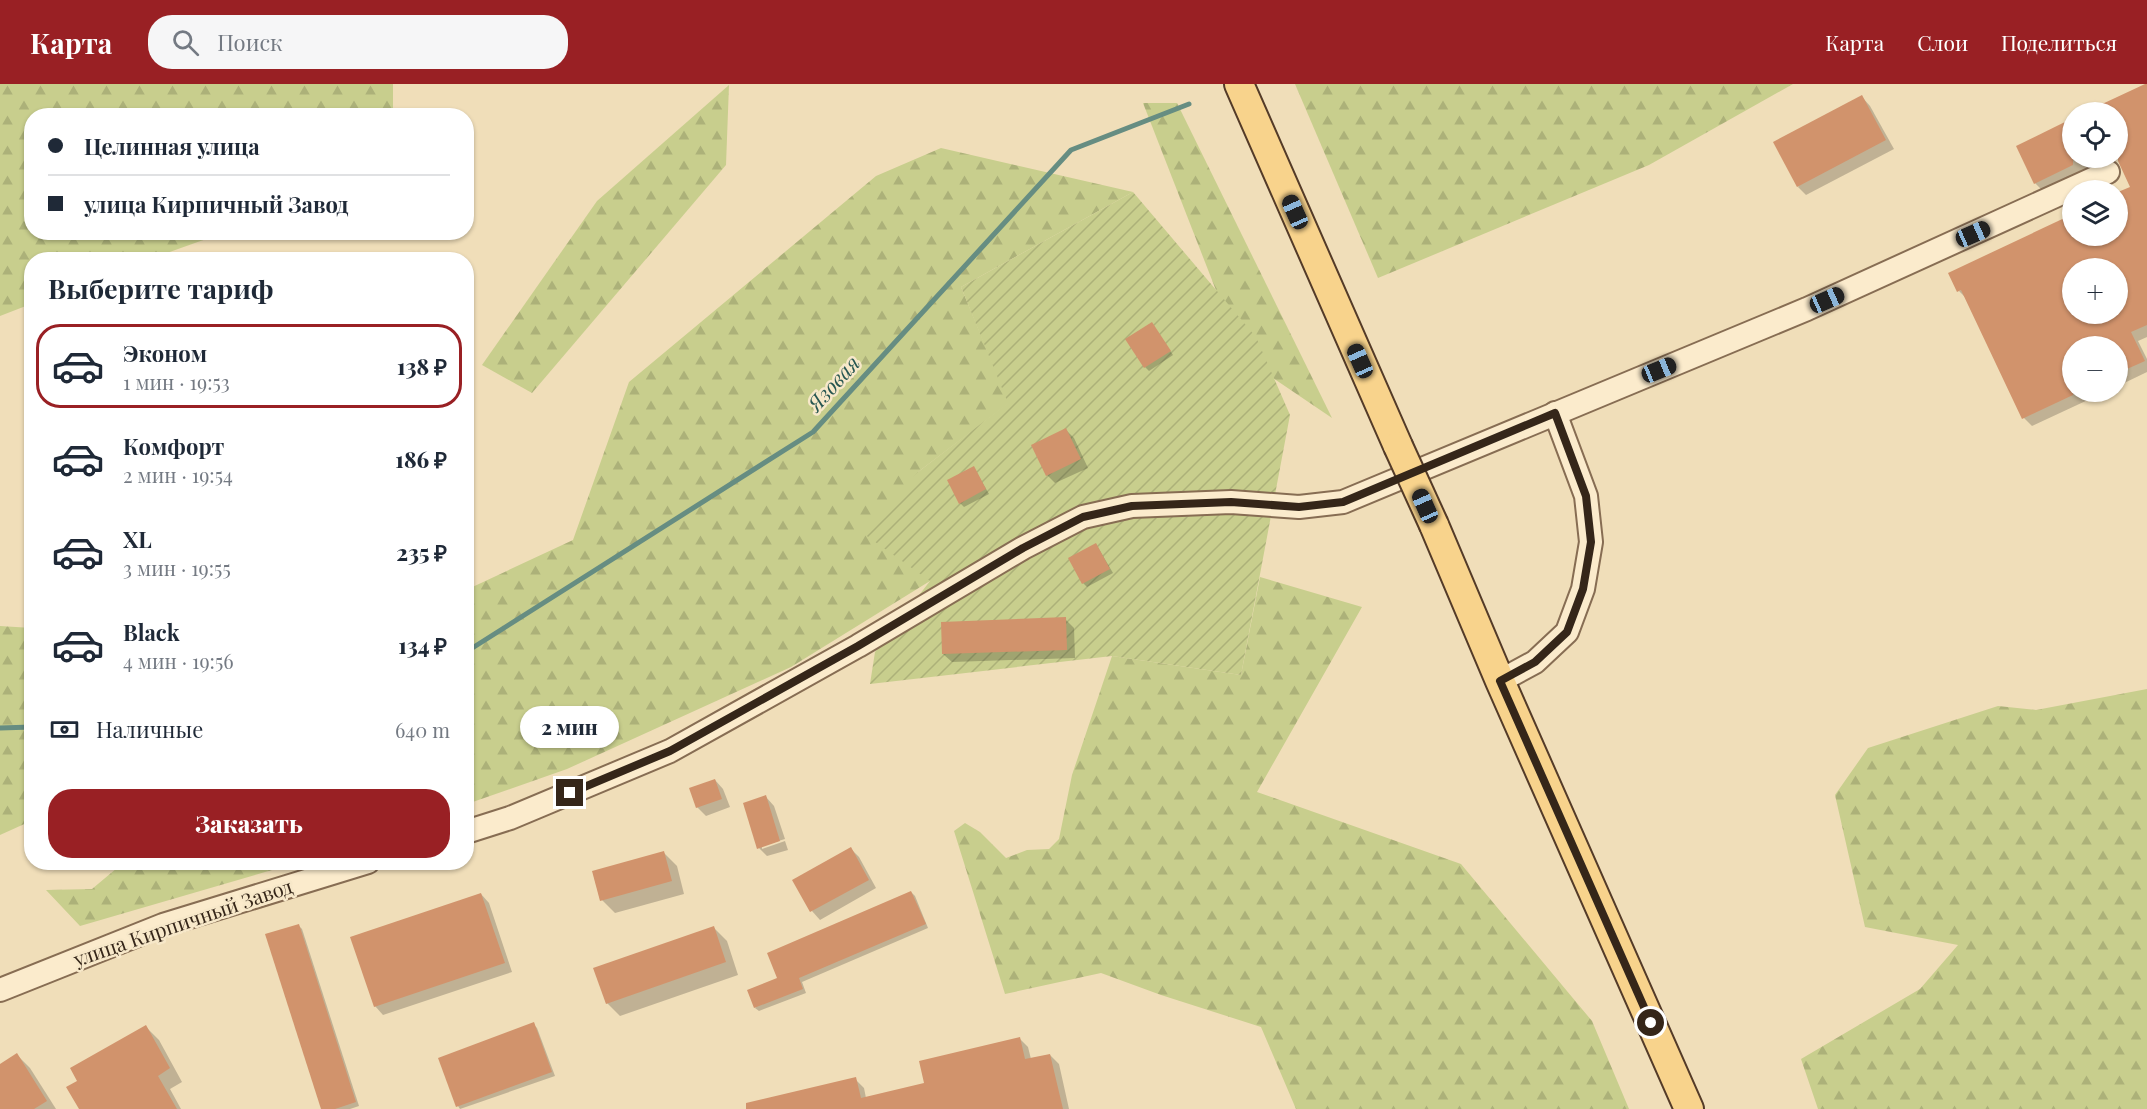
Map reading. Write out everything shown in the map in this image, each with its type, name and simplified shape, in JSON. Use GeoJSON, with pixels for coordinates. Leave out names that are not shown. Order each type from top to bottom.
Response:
{"type":"FeatureCollection","features":[{"type":"Feature","properties":{"kind":"main road"},"geometry":{"type":"LineString","coordinates":[[1239,84],[1689,1109]]}},
{"type":"Feature","properties":{"kind":"street"},"geometry":{"type":"LineString","coordinates":[[474,829],[510,818],[670,751],[858,646],[1023,548],[1083,517],[1132,506],[1231,502],[1299,507],[1343,502],[1807,309],[2108,172]]}},
{"type":"Feature","properties":{"kind":"street"},"geometry":{"type":"LineString","coordinates":[[1500,681],[1535,662],[1567,632],[1583,589],[1591,542],[1586,496],[1555,413]]}},
{"type":"Feature","properties":{"kind":"street","name":"улица Кирпичный Завод"},"geometry":{"type":"LineString","coordinates":[[0,990],[163,925],[342,870]]}},
{"type":"Feature","properties":{"kind":"green space"},"geometry":{"type":"Polygon","coordinates":[[[0,84],[393,84],[393,108],[24,108],[24,240],[203,240],[170,252],[24,252],[24,307],[0,316],[0,84]]]}},
{"type":"Feature","properties":{"kind":"green space"},"geometry":{"type":"Polygon","coordinates":[[[1295,84],[1793,84],[1649,165],[1378,278],[1295,84]]]}},
{"type":"Feature","properties":{"kind":"green space"},"geometry":{"type":"Polygon","coordinates":[[[729,85],[726,165],[532,393],[482,365],[597,201],[729,85]]]}},
{"type":"Feature","properties":{"kind":"green space"},"geometry":{"type":"Polygon","coordinates":[[[1143,103],[1177,103],[1332,418],[1242,357],[1143,103]]]}},
{"type":"Feature","properties":{"kind":"green space"},"geometry":{"type":"Polygon","coordinates":[[[941,148],[1133,192],[961,287],[1009,403],[918,472],[930,581],[791,667],[567,769],[474,802],[474,586],[573,540],[629,382],[876,176],[941,148]]]}},
{"type":"Feature","properties":{"kind":"green space"},"geometry":{"type":"Polygon","coordinates":[[[1133,192],[1256,337],[1290,415],[1241,675],[1112,656],[870,684],[875,652],[930,581],[864,534],[918,472],[1008,403],[961,287],[1133,192]]]}},
{"type":"Feature","properties":{"kind":"green space"},"geometry":{"type":"Polygon","coordinates":[[[1260,577],[1362,607],[1257,792],[1461,864],[1592,1021],[1629,1109],[1296,1109],[1261,1027],[1101,973],[1005,994],[954,831],[965,823],[980,832],[1006,858],[1027,850],[1049,849],[1059,839],[1072,775],[1112,656],[1241,675],[1260,577]]]}},
{"type":"Feature","properties":{"kind":"green space"},"geometry":{"type":"Polygon","coordinates":[[[0,626],[24,628],[24,824],[0,835],[0,626]]]}},
{"type":"Feature","properties":{"kind":"green space"},"geometry":{"type":"Polygon","coordinates":[[[2147,689],[2147,1109],[1818,1109],[1801,1059],[1920,989],[1958,945],[1865,927],[1835,795],[1868,748],[1998,706],[2036,710],[2147,689]]]}},
{"type":"Feature","properties":{"kind":"green space"},"geometry":{"type":"Polygon","coordinates":[[[115,870],[272,870],[80,926],[46,890],[92,889],[115,870]]]}},
{"type":"Feature","properties":{"kind":"building"},"geometry":{"type":"Polygon","coordinates":[[[2147,84],[2147,325],[2131,332],[2145,361],[2128,369],[2128,336],[2062,336],[2062,400],[2022,419],[1961,290],[1957,292],[1948,273],[2062,219],[2062,246],[2128,246],[2128,188],[2130,187],[2121,168],[2128,168],[2128,102],[2106,102],[2147,84]]]}},
{"type":"Feature","properties":{"kind":"building"},"geometry":{"type":"Polygon","coordinates":[[[1862,95],[1886,140],[1797,187],[1773,142],[1862,95]]]}},
{"type":"Feature","properties":{"kind":"building"},"geometry":{"type":"Polygon","coordinates":[[[2062,123],[2062,168],[2067,168],[2034,184],[2016,146],[2062,123]]]}},
{"type":"Feature","properties":{"kind":"building"},"geometry":{"type":"Polygon","coordinates":[[[1152,322],[1171,351],[1144,368],[1125,339],[1152,322]]]}},
{"type":"Feature","properties":{"kind":"building"},"geometry":{"type":"Polygon","coordinates":[[[1066,428],[1081,459],[1046,476],[1031,445],[1066,428]]]}},
{"type":"Feature","properties":{"kind":"building"},"geometry":{"type":"Polygon","coordinates":[[[974,466],[986,489],[959,504],[947,480],[974,466]]]}},
{"type":"Feature","properties":{"kind":"building"},"geometry":{"type":"Polygon","coordinates":[[[1096,543],[1110,569],[1082,584],[1068,558],[1096,543]]]}},
{"type":"Feature","properties":{"kind":"building"},"geometry":{"type":"Polygon","coordinates":[[[1066,617],[1067,650],[942,654],[941,622],[1066,617]]]}},
{"type":"Feature","properties":{"kind":"building"},"geometry":{"type":"Polygon","coordinates":[[[715,779],[722,799],[696,808],[689,788],[715,779]]]}},
{"type":"Feature","properties":{"kind":"building"},"geometry":{"type":"Polygon","coordinates":[[[766,795],[780,841],[757,849],[743,803],[766,795]]]}},
{"type":"Feature","properties":{"kind":"building"},"geometry":{"type":"Polygon","coordinates":[[[851,847],[869,880],[810,912],[792,880],[851,847]]]}},
{"type":"Feature","properties":{"kind":"building"},"geometry":{"type":"Polygon","coordinates":[[[664,851],[672,881],[600,901],[592,871],[664,851]]]}},
{"type":"Feature","properties":{"kind":"building"},"geometry":{"type":"Polygon","coordinates":[[[911,891],[926,924],[799,978],[803,989],[754,1008],[747,990],[777,978],[767,953],[911,891]]]}},
{"type":"Feature","properties":{"kind":"building"},"geometry":{"type":"Polygon","coordinates":[[[481,893],[505,963],[374,1007],[350,937],[481,893]]]}},
{"type":"Feature","properties":{"kind":"building"},"geometry":{"type":"Polygon","coordinates":[[[299,924],[356,1102],[335,1109],[321,1109],[265,934],[299,924]]]}},
{"type":"Feature","properties":{"kind":"building"},"geometry":{"type":"Polygon","coordinates":[[[714,926],[726,962],[606,1004],[593,968],[714,926]]]}},
{"type":"Feature","properties":{"kind":"building"},"geometry":{"type":"Polygon","coordinates":[[[534,1022],[552,1072],[456,1107],[438,1058],[534,1022]]]}},
{"type":"Feature","properties":{"kind":"building"},"geometry":{"type":"Polygon","coordinates":[[[146,1025],[170,1068],[158,1076],[177,1109],[79,1109],[66,1087],[77,1081],[70,1068],[146,1025]]]}},
{"type":"Feature","properties":{"kind":"building"},"geometry":{"type":"Polygon","coordinates":[[[1020,1037],[1025,1059],[1050,1054],[1063,1109],[746,1109],[746,1103],[856,1077],[861,1098],[924,1083],[919,1061],[1020,1037]]]}},
{"type":"Feature","properties":{"kind":"building"},"geometry":{"type":"Polygon","coordinates":[[[17,1053],[47,1101],[34,1109],[0,1109],[0,1064],[17,1053]]]}},
{"type":"Feature","properties":{"kind":"waterway","name":"Язовая"},"geometry":{"type":"LineString","coordinates":[[474,647],[813,432],[1071,150],[1189,104]]}},
{"type":"Feature","properties":{"kind":"waterway","name":"Язовая"},"geometry":{"type":"LineString","coordinates":[[0,728],[24,727]]}},
{"type":"Feature","properties":{"kind":"route"},"geometry":{"type":"LineString","coordinates":[[570,793],[670,751],[858,646],[1023,548],[1083,517],[1132,506],[1231,502],[1299,507],[1343,502],[1555,413],[1586,496],[1591,542],[1583,589],[1567,632],[1535,662],[1500,681],[1651,1023]]}}]}
